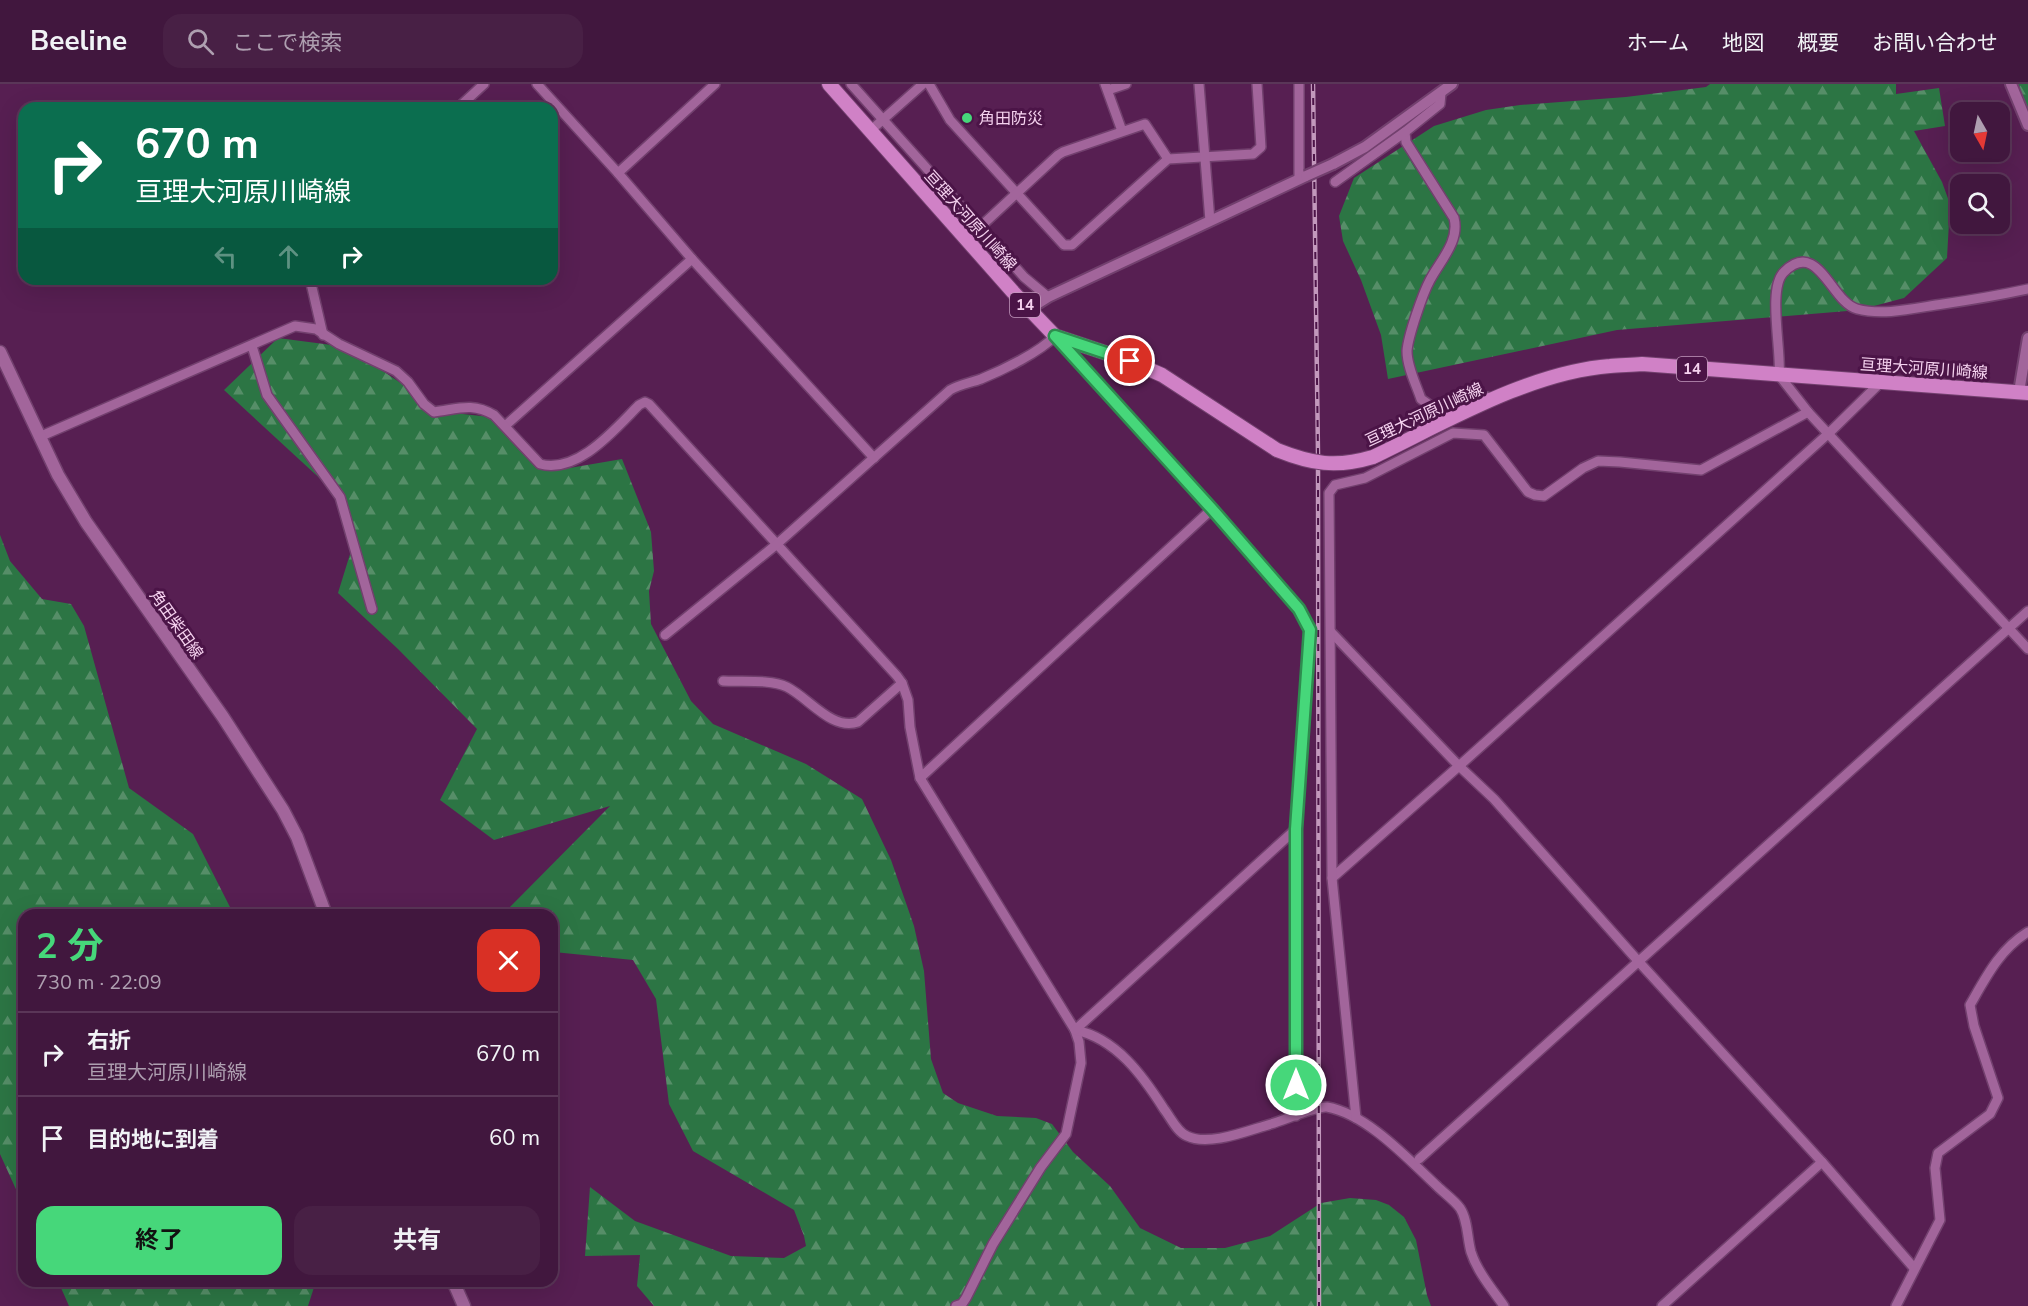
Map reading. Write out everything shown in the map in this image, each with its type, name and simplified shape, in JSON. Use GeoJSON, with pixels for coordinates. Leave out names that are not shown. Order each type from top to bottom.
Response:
{"type":"FeatureCollection","features":[{"type":"Feature","properties":{"kind":"main road","name":"亘理大河原川崎線"},"geometry":{"type":"LineString","coordinates":[[829,84],[870,131],[1038,304],[1055,336],[1130,361],[1162,375],[1277,450],[1304,461],[1355,462],[1373,457],[1510,392],[1563,375],[1608,366],[1642,364],[2024,392]]}},
{"type":"Feature","properties":{"kind":"main road","name":"角田柴田線"},"geometry":{"type":"LineString","coordinates":[[0,352],[58,476],[86,522],[223,717],[283,810],[297,837],[324,909]]}},
{"type":"Feature","properties":{"kind":"main road"},"geometry":{"type":"LineString","coordinates":[[455,1287],[463,1306]]}},
{"type":"Feature","properties":{"kind":"street"},"geometry":{"type":"LineString","coordinates":[[464,102],[484,84]]}},
{"type":"Feature","properties":{"kind":"street"},"geometry":{"type":"LineString","coordinates":[[537,84],[553,102]]}},
{"type":"Feature","properties":{"kind":"street"},"geometry":{"type":"LineString","coordinates":[[618,173],[716,84]]}},
{"type":"Feature","properties":{"kind":"street"},"geometry":{"type":"LineString","coordinates":[[851,84],[1024,277],[1038,304],[1365,147],[1452,84]]}},
{"type":"Feature","properties":{"kind":"street"},"geometry":{"type":"LineString","coordinates":[[870,131],[923,84]]}},
{"type":"Feature","properties":{"kind":"street"},"geometry":{"type":"LineString","coordinates":[[929,84],[950,120],[1064,245],[1072,245],[1168,159],[1253,154],[1260,147],[1257,84]]}},
{"type":"Feature","properties":{"kind":"street"},"geometry":{"type":"LineString","coordinates":[[1122,131],[1107,87],[1126,84]]}},
{"type":"Feature","properties":{"kind":"street"},"geometry":{"type":"LineString","coordinates":[[1198,84],[1210,221]]}},
{"type":"Feature","properties":{"kind":"street"},"geometry":{"type":"LineString","coordinates":[[1299,84],[1303,178]]}},
{"type":"Feature","properties":{"kind":"street"},"geometry":{"type":"LineString","coordinates":[[2010,84],[2028,125]]}},
{"type":"Feature","properties":{"kind":"street"},"geometry":{"type":"LineString","coordinates":[[1335,182],[1406,132],[1440,104],[1441,93]]}},
{"type":"Feature","properties":{"kind":"street"},"geometry":{"type":"LineString","coordinates":[[558,107],[692,259],[874,458]]}},
{"type":"Feature","properties":{"kind":"street"},"geometry":{"type":"LineString","coordinates":[[979,228],[1058,155],[1122,131],[1145,124],[1168,159]]}},
{"type":"Feature","properties":{"kind":"street"},"geometry":{"type":"LineString","coordinates":[[1406,132],[1406,142],[1454,218],[1456,227],[1454,237],[1428,283],[1407,349],[1409,365],[1420,399],[1431,406],[1510,392]]}},
{"type":"Feature","properties":{"kind":"street"},"geometry":{"type":"LineString","coordinates":[[505,426],[692,259]]}},
{"type":"Feature","properties":{"kind":"street"},"geometry":{"type":"LineString","coordinates":[[2028,289],[1904,310],[1863,310],[1845,304],[1815,266],[1800,263],[1784,272],[1780,278],[1776,312],[1779,375],[1808,412],[2028,649]]}},
{"type":"Feature","properties":{"kind":"street"},"geometry":{"type":"LineString","coordinates":[[311,285],[323,335]]}},
{"type":"Feature","properties":{"kind":"street"},"geometry":{"type":"LineString","coordinates":[[39,436],[296,326],[316,329],[323,335],[396,371],[408,382],[424,404],[434,412],[474,407],[494,415],[540,464],[550,466],[571,462],[597,446],[639,405],[645,402],[649,404],[902,682],[908,700],[910,727],[920,778],[1075,1030],[1081,1063],[1065,1134],[1041,1167],[993,1244],[966,1298],[962,1304],[956,1306]]}},
{"type":"Feature","properties":{"kind":"street"},"geometry":{"type":"LineString","coordinates":[[665,635],[777,544],[950,390],[960,384],[993,374],[1046,346],[1055,336],[1299,609],[1310,630],[1296,829],[1296,1116]]}},
{"type":"Feature","properties":{"kind":"street"},"geometry":{"type":"LineString","coordinates":[[2024,392],[2028,339]]}},
{"type":"Feature","properties":{"kind":"street"},"geometry":{"type":"LineString","coordinates":[[252,346],[267,395],[340,497],[372,609]]}},
{"type":"Feature","properties":{"kind":"street"},"geometry":{"type":"LineString","coordinates":[[1332,878],[1829,433],[1882,381]]}},
{"type":"Feature","properties":{"kind":"street"},"geometry":{"type":"LineString","coordinates":[[1356,1118],[1332,878],[1329,493],[1335,485],[1365,478],[1453,433],[1484,435],[1528,492],[1535,495],[1544,496],[1582,468],[1598,461],[1701,470],[1808,412]]}},
{"type":"Feature","properties":{"kind":"street"},"geometry":{"type":"LineString","coordinates":[[920,778],[1212,509]]}},
{"type":"Feature","properties":{"kind":"street"},"geometry":{"type":"LineString","coordinates":[[1419,1160],[2028,611]]}},
{"type":"Feature","properties":{"kind":"street"},"geometry":{"type":"LineString","coordinates":[[1331,632],[1459,766],[1494,799],[1822,1162],[1914,1268]]}},
{"type":"Feature","properties":{"kind":"street"},"geometry":{"type":"LineString","coordinates":[[723,681],[774,683],[785,686],[843,725],[858,722],[902,682]]}},
{"type":"Feature","properties":{"kind":"street"},"geometry":{"type":"LineString","coordinates":[[1075,1030],[1296,829]]}},
{"type":"Feature","properties":{"kind":"street"},"geometry":{"type":"LineString","coordinates":[[1896,1306],[1940,1220],[1935,1168],[1938,1153],[1990,1114],[1998,1098],[1974,1026],[1970,1005],[2001,955],[2016,940],[2028,933]]}},
{"type":"Feature","properties":{"kind":"street"},"geometry":{"type":"LineString","coordinates":[[1075,1030],[1086,1032],[1123,1056],[1136,1070],[1175,1125],[1186,1136],[1203,1139],[1217,1138],[1296,1116],[1311,1109],[1326,1107],[1356,1118],[1369,1126],[1460,1208],[1471,1252],[1478,1267],[1504,1306]]}},
{"type":"Feature","properties":{"kind":"street"},"geometry":{"type":"LineString","coordinates":[[1662,1306],[1822,1162]]}},
{"type":"Feature","properties":{"kind":"green space"},"geometry":{"type":"Polygon","coordinates":[[[1710,84],[1896,84],[1896,94],[1939,88],[1945,126],[1914,131],[1942,182],[1950,204],[1947,258],[1904,298],[1859,310],[1617,330],[1388,379],[1381,335],[1361,280],[1343,241],[1339,216],[1354,178],[1434,126],[1486,110],[1706,87],[1710,84]]]}},
{"type":"Feature","properties":{"kind":"green space"},"geometry":{"type":"Polygon","coordinates":[[[2014,84],[2028,84],[2028,119],[2014,84]]]}},
{"type":"Feature","properties":{"kind":"green space"},"geometry":{"type":"Polygon","coordinates":[[[278,338],[347,347],[444,412],[500,418],[552,471],[622,459],[651,532],[654,571],[649,591],[651,624],[691,701],[713,724],[806,764],[862,799],[891,860],[914,926],[924,971],[931,1059],[943,1093],[958,1103],[997,1116],[1036,1118],[1052,1124],[1073,1152],[1110,1186],[1140,1228],[1181,1248],[1225,1248],[1270,1236],[1321,1203],[1350,1198],[1376,1200],[1389,1205],[1404,1217],[1416,1240],[1431,1306],[654,1306],[637,1286],[640,1255],[585,1256],[590,1187],[635,1221],[731,1256],[784,1258],[806,1246],[794,1210],[693,1151],[669,1104],[656,999],[633,960],[558,952],[558,909],[508,909],[610,806],[494,840],[440,800],[477,729],[398,649],[338,593],[355,538],[340,497],[224,390],[278,338]]]}},
{"type":"Feature","properties":{"kind":"green space"},"geometry":{"type":"Polygon","coordinates":[[[0,535],[10,561],[42,599],[71,604],[84,626],[129,788],[193,834],[231,909],[18,909],[18,1194],[0,1154],[0,535]]]}},
{"type":"Feature","properties":{"kind":"green space"},"geometry":{"type":"Polygon","coordinates":[[[61,1287],[314,1287],[308,1306],[69,1306],[61,1287]]]}},
{"type":"Feature","properties":{"kind":"railway"},"geometry":{"type":"LineString","coordinates":[[1313,84],[1318,453],[1319,1306]]}},
{"type":"Feature","properties":{"kind":"place","name":"角田防災"},"geometry":{"type":"Point","coordinates":[967,118]}},
{"type":"Feature","properties":{"kind":"route"},"geometry":{"type":"LineString","coordinates":[[1130,361],[1055,336],[1299,609],[1310,630],[1296,829],[1296,1085]]}}]}
